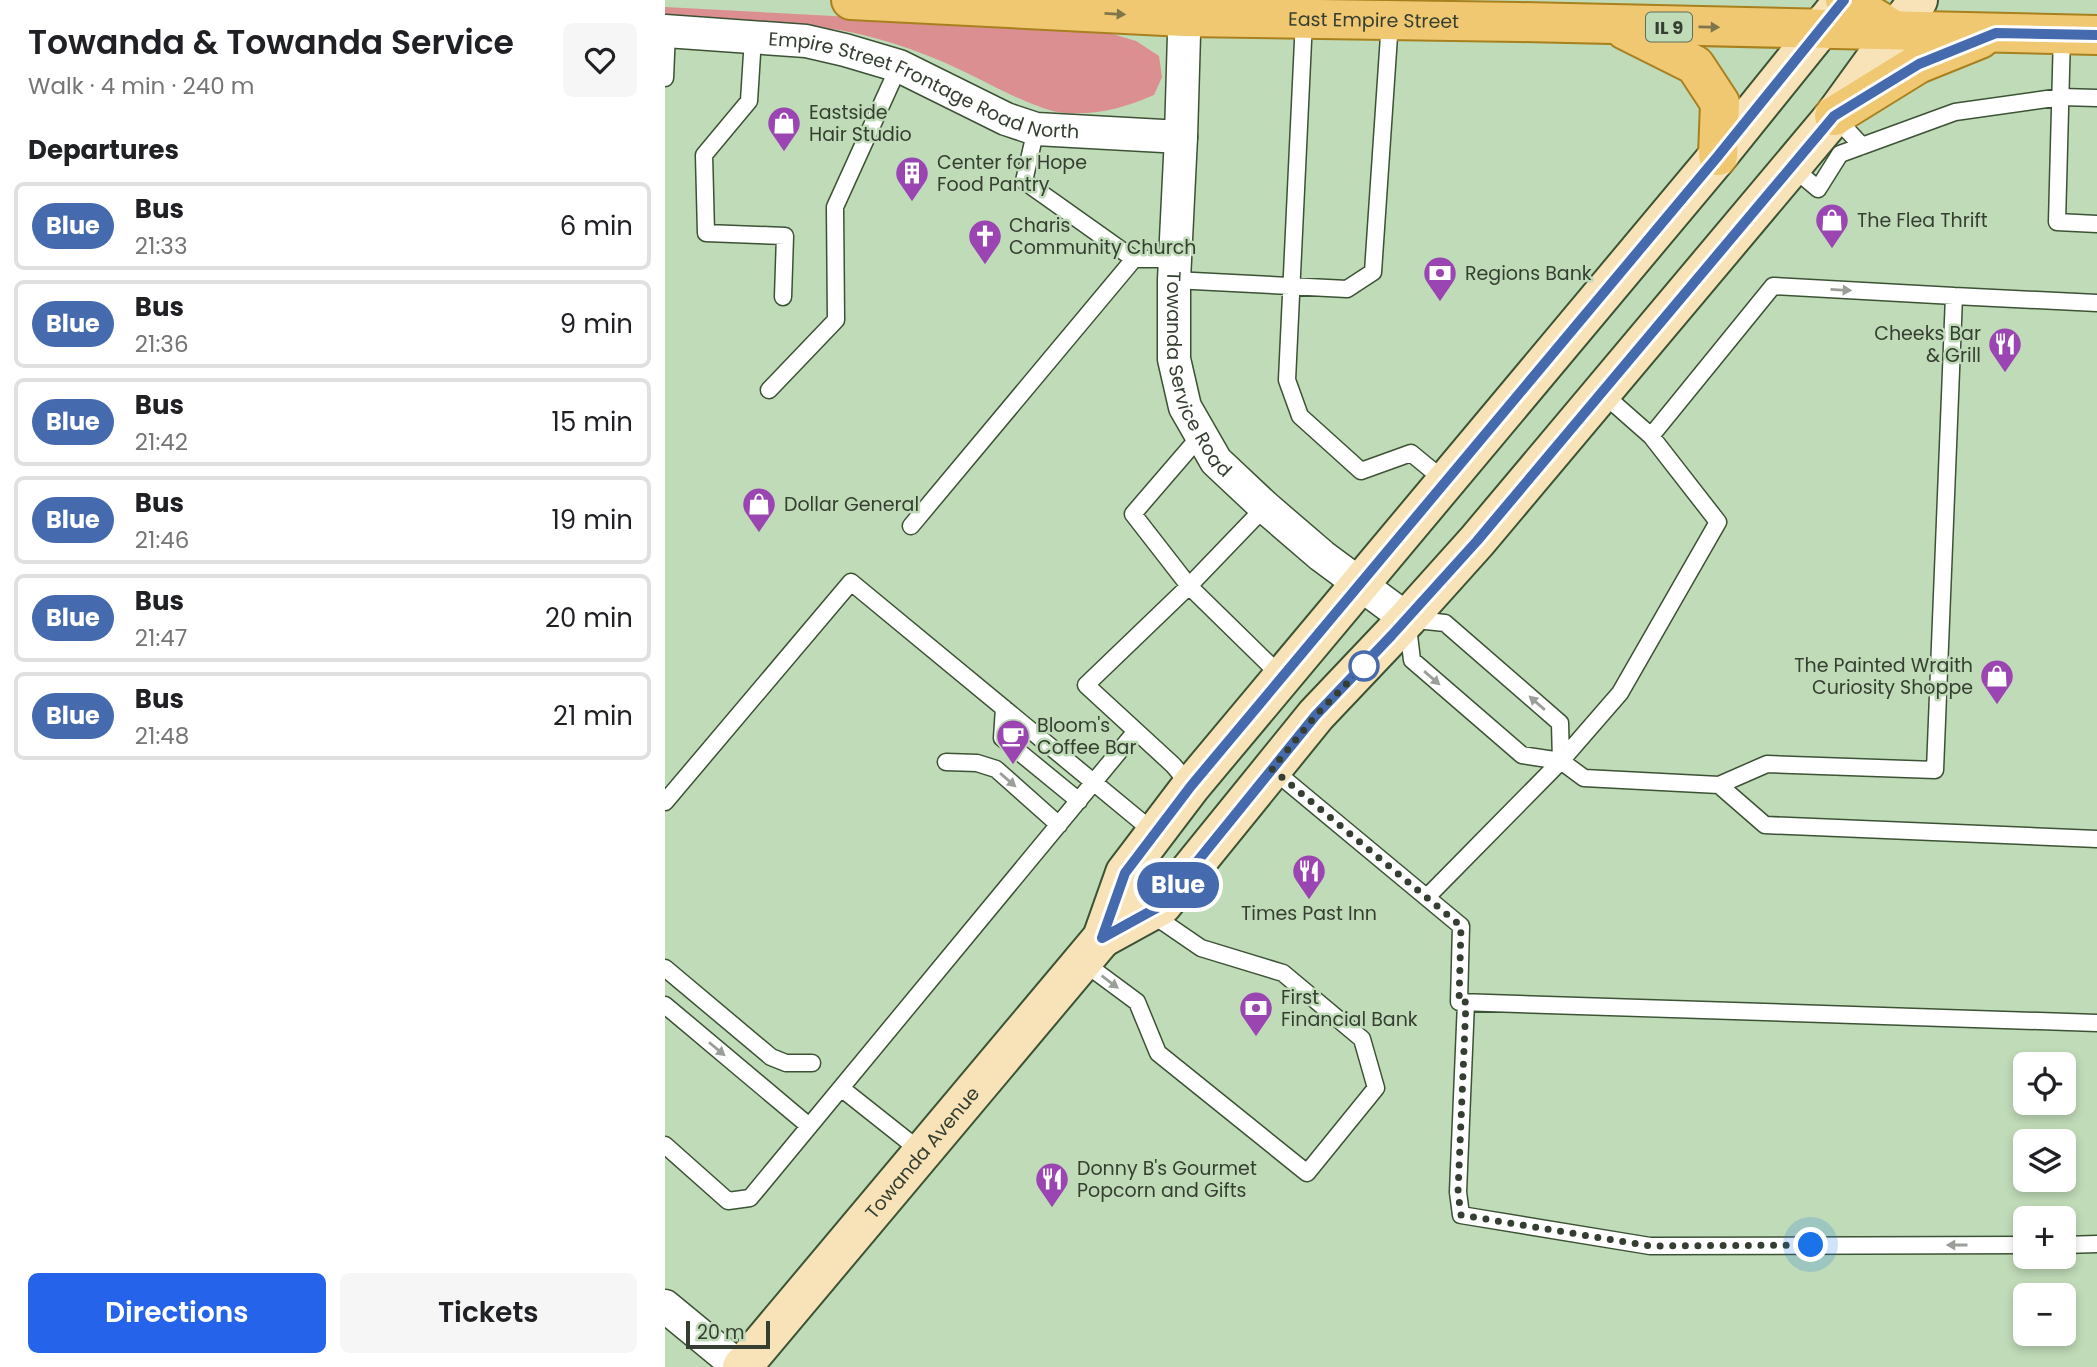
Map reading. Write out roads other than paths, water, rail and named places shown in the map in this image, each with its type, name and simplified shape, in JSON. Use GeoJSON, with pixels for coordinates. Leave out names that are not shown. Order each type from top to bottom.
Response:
{"type":"FeatureCollection","features":[{"type":"Feature","properties":{"kind":"main road","name":"East Empire Street"},"geometry":{"type":"LineString","coordinates":[[851,0],[1184,9],[1304,20],[2079,34]]}},
{"type":"Feature","properties":{"kind":"main road"},"geometry":{"type":"LineString","coordinates":[[1134,901],[1125,873],[1191,786],[1718,156],[1845,0],[1896,32]]}},
{"type":"Feature","properties":{"kind":"main road","name":"Towanda Avenue"},"geometry":{"type":"LineString","coordinates":[[741,1367],[1134,901],[1162,905],[1316,715],[1477,541],[1834,116],[1918,0]]}},
{"type":"Feature","properties":{"kind":"main road"},"geometry":{"type":"LineString","coordinates":[[1617,25],[1695,65],[1720,103],[1718,156]]}},
{"type":"Feature","properties":{"kind":"main road"},"geometry":{"type":"LineString","coordinates":[[1834,116],[1919,64],[1996,33]]}},
{"type":"Feature","properties":{"kind":"street","name":"Towanda Service Road"},"geometry":{"type":"LineString","coordinates":[[1184,9],[1174,270],[1174,359],[1185,407],[1216,461],[1322,556],[1407,619]]}},
{"type":"Feature","properties":{"kind":"street","name":"Empire Street Frontage Road North"},"geometry":{"type":"LineString","coordinates":[[666,31],[806,41],[845,50],[899,66],[934,81],[985,109],[1036,129],[1181,137]]}},
{"type":"Feature","properties":{"kind":"street"},"geometry":{"type":"LineString","coordinates":[[665,1306],[741,1367]]}},
{"type":"Feature","properties":{"kind":"lane"},"geometry":{"type":"LineString","coordinates":[[1304,20],[1287,380],[1300,416],[1361,471],[1411,453],[1445,481]]}},
{"type":"Feature","properties":{"kind":"lane"},"geometry":{"type":"LineString","coordinates":[[1036,129],[1024,181],[1134,259],[1174,270],[1346,289],[1373,272],[1390,21]]}},
{"type":"Feature","properties":{"kind":"lane"},"geometry":{"type":"LineString","coordinates":[[665,78],[666,31]]}},
{"type":"Feature","properties":{"kind":"lane"},"geometry":{"type":"LineString","coordinates":[[2079,34],[2061,97],[2057,222],[2097,224]]}},
{"type":"Feature","properties":{"kind":"lane"},"geometry":{"type":"LineString","coordinates":[[753,38],[749,101],[704,155],[706,233],[785,236],[783,297]]}},
{"type":"Feature","properties":{"kind":"lane"},"geometry":{"type":"LineString","coordinates":[[769,390],[835,320],[835,207],[899,66]]}},
{"type":"Feature","properties":{"kind":"lane"},"geometry":{"type":"LineString","coordinates":[[1790,166],[1818,189],[1840,154],[1955,112],[2061,97],[2097,98]]}},
{"type":"Feature","properties":{"kind":"lane"},"geometry":{"type":"LineString","coordinates":[[1834,116],[1862,146]]}},
{"type":"Feature","properties":{"kind":"lane"},"geometry":{"type":"LineString","coordinates":[[911,526],[1134,259]]}},
{"type":"Feature","properties":{"kind":"lane"},"geometry":{"type":"LineString","coordinates":[[1651,436],[1773,286],[2097,303]]}},
{"type":"Feature","properties":{"kind":"lane"},"geometry":{"type":"LineString","coordinates":[[1561,761],[1560,723],[1445,623],[1407,619],[1412,660],[1522,755],[1561,761],[1584,778],[1719,785],[1767,764],[1935,770],[1954,296]]}},
{"type":"Feature","properties":{"kind":"lane"},"geometry":{"type":"LineString","coordinates":[[1427,897],[1561,761],[1620,693],[1718,522],[1651,436],[1601,392]]}},
{"type":"Feature","properties":{"kind":"lane"},"geometry":{"type":"LineString","coordinates":[[1201,435],[1133,514],[1189,586],[1282,677]]}},
{"type":"Feature","properties":{"kind":"lane"},"geometry":{"type":"LineString","coordinates":[[1191,786],[1173,765],[1086,685],[1189,586],[1265,507]]}},
{"type":"Feature","properties":{"kind":"lane"},"geometry":{"type":"LineString","coordinates":[[665,802],[851,582],[1155,833]]}},
{"type":"Feature","properties":{"kind":"lane"},"geometry":{"type":"LineString","coordinates":[[1004,708],[1002,738],[1079,801]]}},
{"type":"Feature","properties":{"kind":"lane"},"geometry":{"type":"LineString","coordinates":[[665,1145],[728,1201],[750,1198],[1136,731]]}},
{"type":"Feature","properties":{"kind":"lane"},"geometry":{"type":"LineString","coordinates":[[946,762],[977,763],[996,769],[1059,825]]}},
{"type":"Feature","properties":{"kind":"lane"},"geometry":{"type":"LineString","coordinates":[[1272,769],[1461,926],[1459,1002],[2097,1023]]}},
{"type":"Feature","properties":{"kind":"lane"},"geometry":{"type":"LineString","coordinates":[[1719,785],[1765,825],[2097,838]]}},
{"type":"Feature","properties":{"kind":"lane"},"geometry":{"type":"LineString","coordinates":[[1092,950],[1137,1002],[1158,1053],[1307,1173],[1376,1088],[1362,1039],[1283,973],[1201,948],[1134,901]]}},
{"type":"Feature","properties":{"kind":"lane"},"geometry":{"type":"LineString","coordinates":[[665,968],[771,1057],[786,1063],[812,1063]]}},
{"type":"Feature","properties":{"kind":"lane"},"geometry":{"type":"LineString","coordinates":[[1466,1002],[1458,1192],[1461,1215],[1650,1246],[2013,1245]]}},
{"type":"Feature","properties":{"kind":"lane"},"geometry":{"type":"LineString","coordinates":[[665,1004],[809,1126]]}},
{"type":"Feature","properties":{"kind":"lane"},"geometry":{"type":"LineString","coordinates":[[841,1088],[923,1153]]}},
{"type":"Feature","properties":{"kind":"lane"},"geometry":{"type":"LineString","coordinates":[[2076,1245],[2097,1244]]}},
{"type":"Feature","properties":{"kind":"place","name":"Eastside Hair Studio"},"geometry":{"type":"Point","coordinates":[784,153]}},
{"type":"Feature","properties":{"kind":"place","name":"Center for Hope Food Pantry"},"geometry":{"type":"Point","coordinates":[912,203]}},
{"type":"Feature","properties":{"kind":"place","name":"The Flea Thrift"},"geometry":{"type":"Point","coordinates":[1832,250]}},
{"type":"Feature","properties":{"kind":"place","name":"Charis Community Church"},"geometry":{"type":"Point","coordinates":[985,266]}},
{"type":"Feature","properties":{"kind":"place","name":"Regions Bank"},"geometry":{"type":"Point","coordinates":[1440,303]}},
{"type":"Feature","properties":{"kind":"place","name":"Cheeks Bar & Grill"},"geometry":{"type":"Point","coordinates":[2005,374]}},
{"type":"Feature","properties":{"kind":"place","name":"Dollar General"},"geometry":{"type":"Point","coordinates":[759,534]}},
{"type":"Feature","properties":{"kind":"place","name":"The Painted Wraith Curiosity Shoppe"},"geometry":{"type":"Point","coordinates":[1997,706]}},
{"type":"Feature","properties":{"kind":"place","name":"Bloom's Coffee Bar"},"geometry":{"type":"Point","coordinates":[1013,766]}},
{"type":"Feature","properties":{"kind":"place","name":"Times Past Inn"},"geometry":{"type":"Point","coordinates":[1309,901]}},
{"type":"Feature","properties":{"kind":"place","name":"First Financial Bank"},"geometry":{"type":"Point","coordinates":[1256,1038]}},
{"type":"Feature","properties":{"kind":"place","name":"Donny B's Gourmet Popcorn and Gifts"},"geometry":{"type":"Point","coordinates":[1052,1209]}}]}
